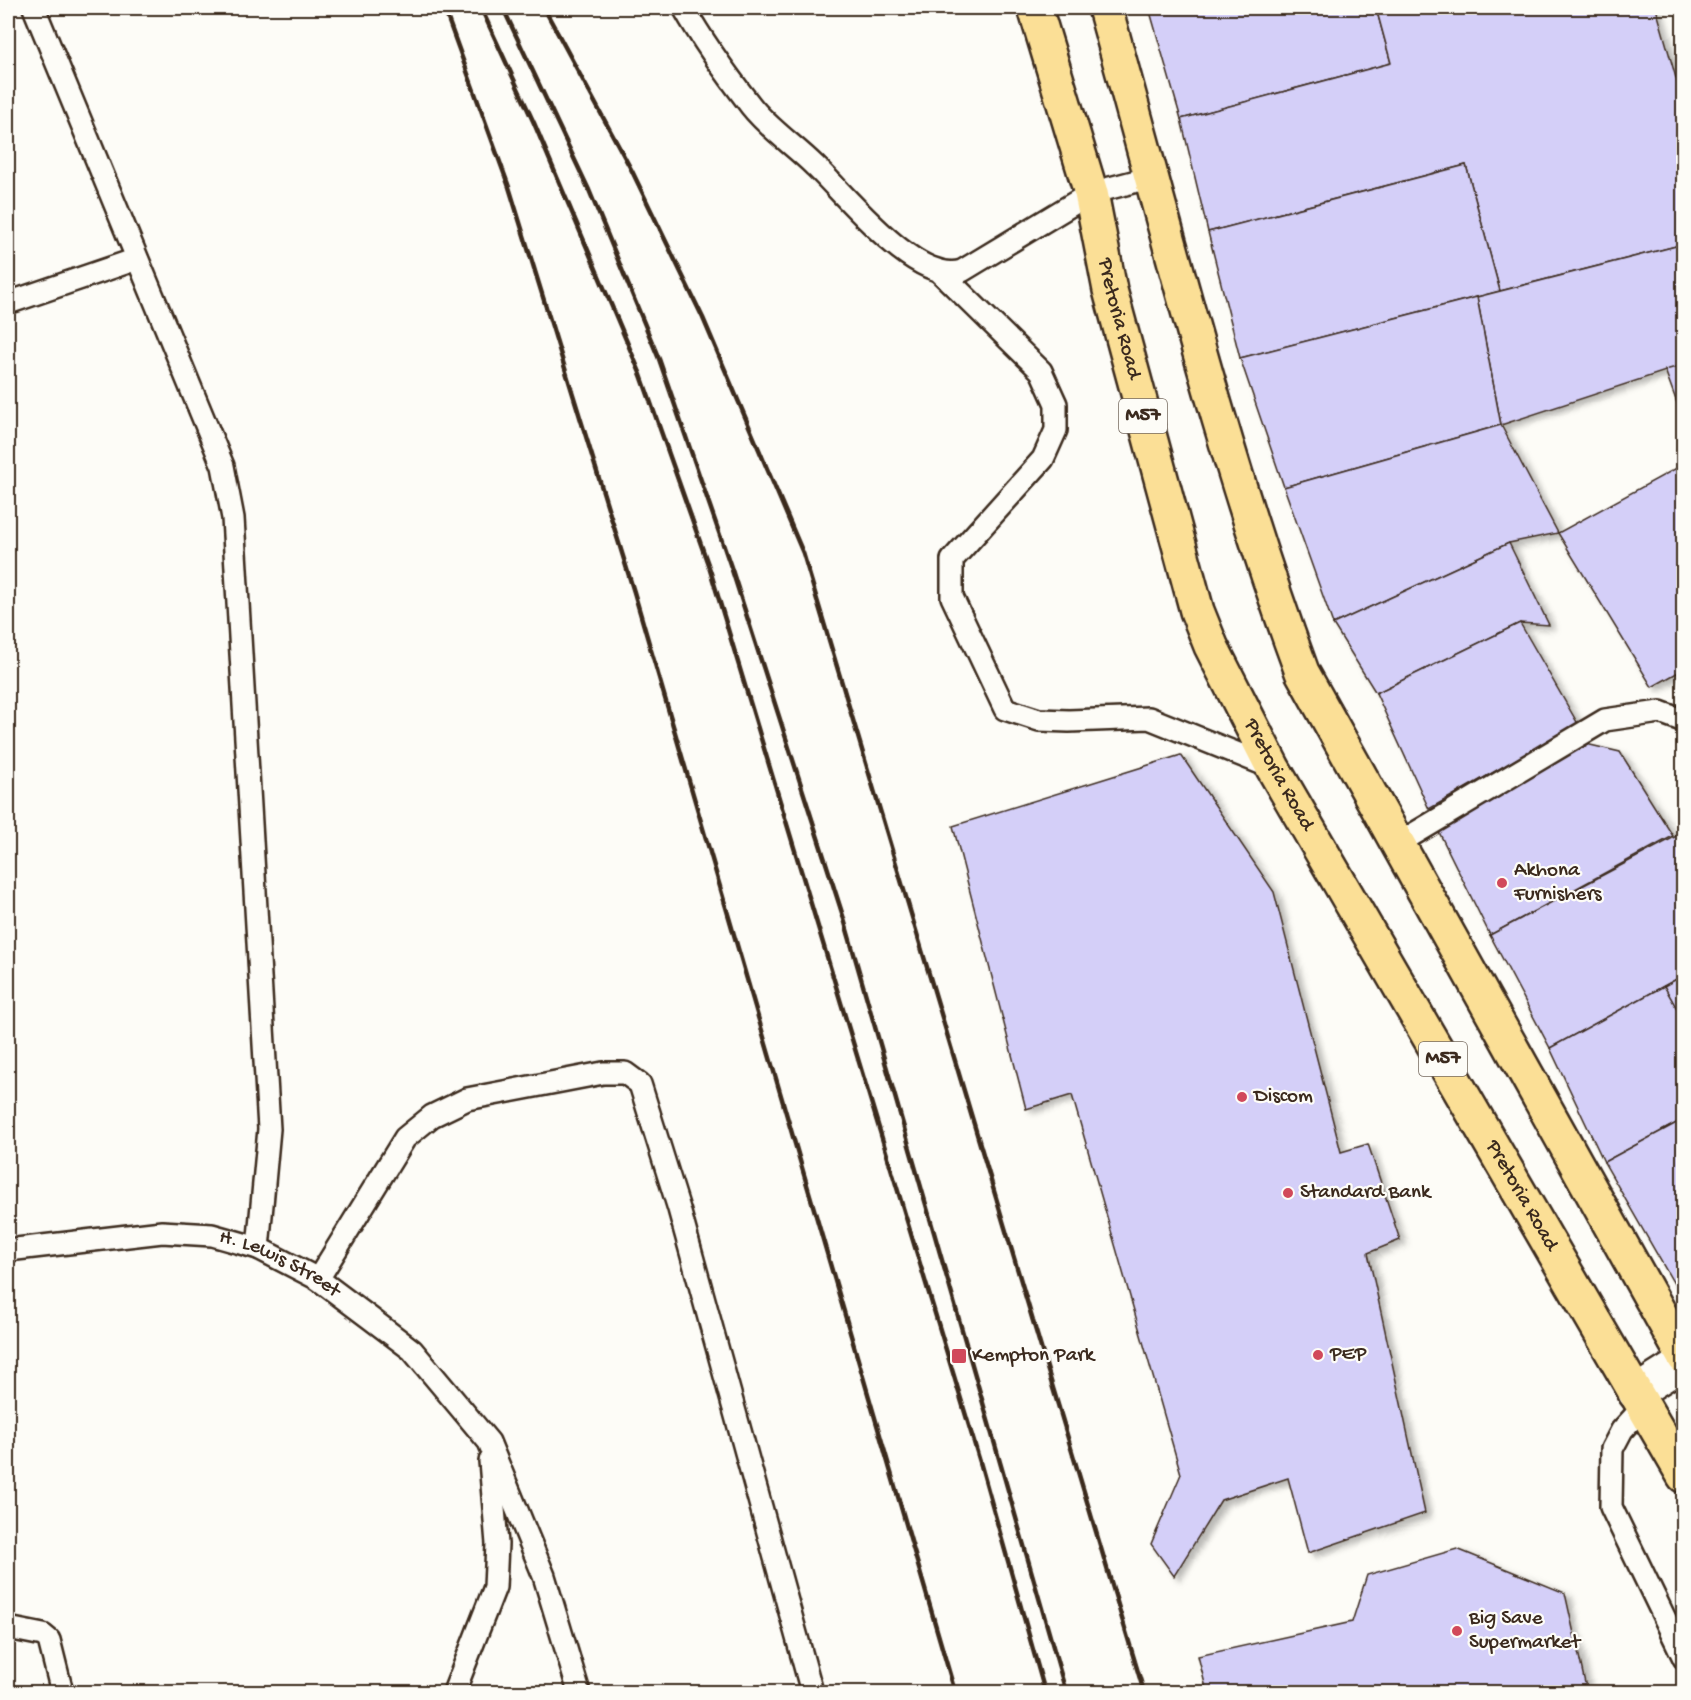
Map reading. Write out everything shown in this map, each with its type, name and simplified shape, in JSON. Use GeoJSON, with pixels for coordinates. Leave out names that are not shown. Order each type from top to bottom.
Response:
{"type":"FeatureCollection","features":[{"type":"Feature","properties":{"kind":"main road","name":"Pretoria Road"},"geometry":{"type":"LineString","coordinates":[[1035,8],[1091,193],[1110,290],[1197,611],[1211,646],[1273,768],[1683,1476]]}},
{"type":"Feature","properties":{"kind":"main road"},"geometry":{"type":"LineString","coordinates":[[1105,8],[1177,276],[1274,595],[1302,672],[1683,1359],[1639,1400]]}},
{"type":"Feature","properties":{"kind":"lane"},"geometry":{"type":"LineString","coordinates":[[34,8],[223,466],[233,518],[269,1129],[258,1248]]}},
{"type":"Feature","properties":{"kind":"lane"},"geometry":{"type":"LineString","coordinates":[[684,8],[753,108],[898,247],[941,273],[1041,371],[1056,404],[1056,430],[1043,459],[952,560],[952,597],[1005,709],[1039,720],[1069,722],[1149,718],[1273,768]]}},
{"type":"Feature","properties":{"kind":"lane"},"geometry":{"type":"LineString","coordinates":[[941,273],[962,272],[1091,193],[1152,177]]}},
{"type":"Feature","properties":{"kind":"lane"},"geometry":{"type":"LineString","coordinates":[[8,303],[137,260]]}},
{"type":"Feature","properties":{"kind":"lane"},"geometry":{"type":"LineString","coordinates":[[1397,844],[1605,720],[1660,712],[1683,721]]}},
{"type":"Feature","properties":{"kind":"lane"},"geometry":{"type":"LineString","coordinates":[[318,1279],[405,1138],[432,1116],[467,1099],[603,1073],[625,1073],[640,1084],[679,1209],[812,1692]]}},
{"type":"Feature","properties":{"kind":"lane","name":"H. Lewis Street"},"geometry":{"type":"LineString","coordinates":[[8,1250],[162,1232],[212,1235],[258,1248],[318,1279],[412,1350],[489,1442],[544,1576],[579,1692]]}},
{"type":"Feature","properties":{"kind":"lane"},"geometry":{"type":"LineString","coordinates":[[1639,1400],[1612,1449],[1611,1507],[1683,1658]]}},
{"type":"Feature","properties":{"kind":"lane"},"geometry":{"type":"LineString","coordinates":[[454,1692],[495,1587],[497,1544],[489,1442]]}},
{"type":"Feature","properties":{"kind":"lane"},"geometry":{"type":"LineString","coordinates":[[8,1628],[43,1635],[49,1640],[62,1692]]}},
{"type":"Feature","properties":{"kind":"building"},"geometry":{"type":"Polygon","coordinates":[[[1149,8],[1376,8],[1391,63],[1181,119],[1149,8]]]}},
{"type":"Feature","properties":{"kind":"building"},"geometry":{"type":"Polygon","coordinates":[[[1376,8],[1656,8],[1684,106],[1684,244],[1500,291],[1466,165],[1208,232],[1181,119],[1391,63],[1376,8]]]}},
{"type":"Feature","properties":{"kind":"building"},"geometry":{"type":"Polygon","coordinates":[[[1466,165],[1500,291],[1240,358],[1208,232],[1466,165]]]}},
{"type":"Feature","properties":{"kind":"building"},"geometry":{"type":"Polygon","coordinates":[[[1684,244],[1684,365],[1501,425],[1477,297],[1684,244]]]}},
{"type":"Feature","properties":{"kind":"building"},"geometry":{"type":"Polygon","coordinates":[[[1477,297],[1501,425],[1284,487],[1240,358],[1477,297]]]}},
{"type":"Feature","properties":{"kind":"building"},"geometry":{"type":"Polygon","coordinates":[[[1684,365],[1684,422],[1665,370],[1684,365]]]}},
{"type":"Feature","properties":{"kind":"building"},"geometry":{"type":"Polygon","coordinates":[[[1501,425],[1558,533],[1509,543],[1333,624],[1284,487],[1501,425]]]}},
{"type":"Feature","properties":{"kind":"building"},"geometry":{"type":"Polygon","coordinates":[[[1684,464],[1684,669],[1652,687],[1558,533],[1684,464]]]}},
{"type":"Feature","properties":{"kind":"building"},"geometry":{"type":"Polygon","coordinates":[[[1509,543],[1549,625],[1520,623],[1376,693],[1333,624],[1509,543]]]}},
{"type":"Feature","properties":{"kind":"building"},"geometry":{"type":"Polygon","coordinates":[[[1520,623],[1578,724],[1429,809],[1376,693],[1520,623]]]}},
{"type":"Feature","properties":{"kind":"building"},"geometry":{"type":"Polygon","coordinates":[[[1586,744],[1620,752],[1673,836],[1490,935],[1437,828],[1586,744]]]}},
{"type":"Feature","properties":{"kind":"building"},"geometry":{"type":"Polygon","coordinates":[[[1181,755],[1274,892],[1341,1152],[1368,1144],[1400,1240],[1368,1253],[1425,1513],[1308,1553],[1288,1478],[1221,1500],[1174,1576],[1151,1544],[1181,1474],[1072,1095],[1026,1109],[953,826],[1181,755]]]}},
{"type":"Feature","properties":{"kind":"building"},"geometry":{"type":"Polygon","coordinates":[[[1684,832],[1684,975],[1550,1048],[1490,935],[1684,832]]]}},
{"type":"Feature","properties":{"kind":"building"},"geometry":{"type":"Polygon","coordinates":[[[1684,975],[1684,1021],[1664,986],[1684,975]]]}},
{"type":"Feature","properties":{"kind":"building"},"geometry":{"type":"Polygon","coordinates":[[[1664,986],[1684,1021],[1684,1119],[1604,1162],[1550,1048],[1664,986]]]}},
{"type":"Feature","properties":{"kind":"building"},"geometry":{"type":"Polygon","coordinates":[[[1684,1119],[1684,1285],[1677,1289],[1604,1162],[1684,1119]]]}},
{"type":"Feature","properties":{"kind":"building"},"geometry":{"type":"Polygon","coordinates":[[[1457,1549],[1565,1593],[1587,1692],[1207,1692],[1198,1656],[1352,1622],[1367,1575],[1457,1549]]]}},
{"type":"Feature","properties":{"kind":"railway"},"geometry":{"type":"LineString","coordinates":[[444,8],[509,187],[634,592],[955,1692]]}},
{"type":"Feature","properties":{"kind":"railway"},"geometry":{"type":"LineString","coordinates":[[481,8],[534,123],[641,375],[710,570],[980,1462],[1045,1692]]}},
{"type":"Feature","properties":{"kind":"railway"},"geometry":{"type":"LineString","coordinates":[[503,8],[589,190],[659,359],[732,570],[844,919],[1066,1692]]}},
{"type":"Feature","properties":{"kind":"railway"},"geometry":{"type":"LineString","coordinates":[[544,8],[632,171],[703,318],[803,553],[1144,1692]]}},
{"type":"Feature","properties":{"kind":"place","name":"Akhona Furnishers"},"geometry":{"type":"Point","coordinates":[1502,883]}},
{"type":"Feature","properties":{"kind":"place","name":"Discom"},"geometry":{"type":"Point","coordinates":[1242,1097]}},
{"type":"Feature","properties":{"kind":"place","name":"Standard Bank"},"geometry":{"type":"Point","coordinates":[1288,1193]}},
{"type":"Feature","properties":{"kind":"place","name":"PEP"},"geometry":{"type":"Point","coordinates":[1318,1355]}},
{"type":"Feature","properties":{"kind":"place","name":"Kempton Park"},"geometry":{"type":"Point","coordinates":[959,1356]}},
{"type":"Feature","properties":{"kind":"place","name":"Big Save Supermarket"},"geometry":{"type":"Point","coordinates":[1457,1631]}}]}
